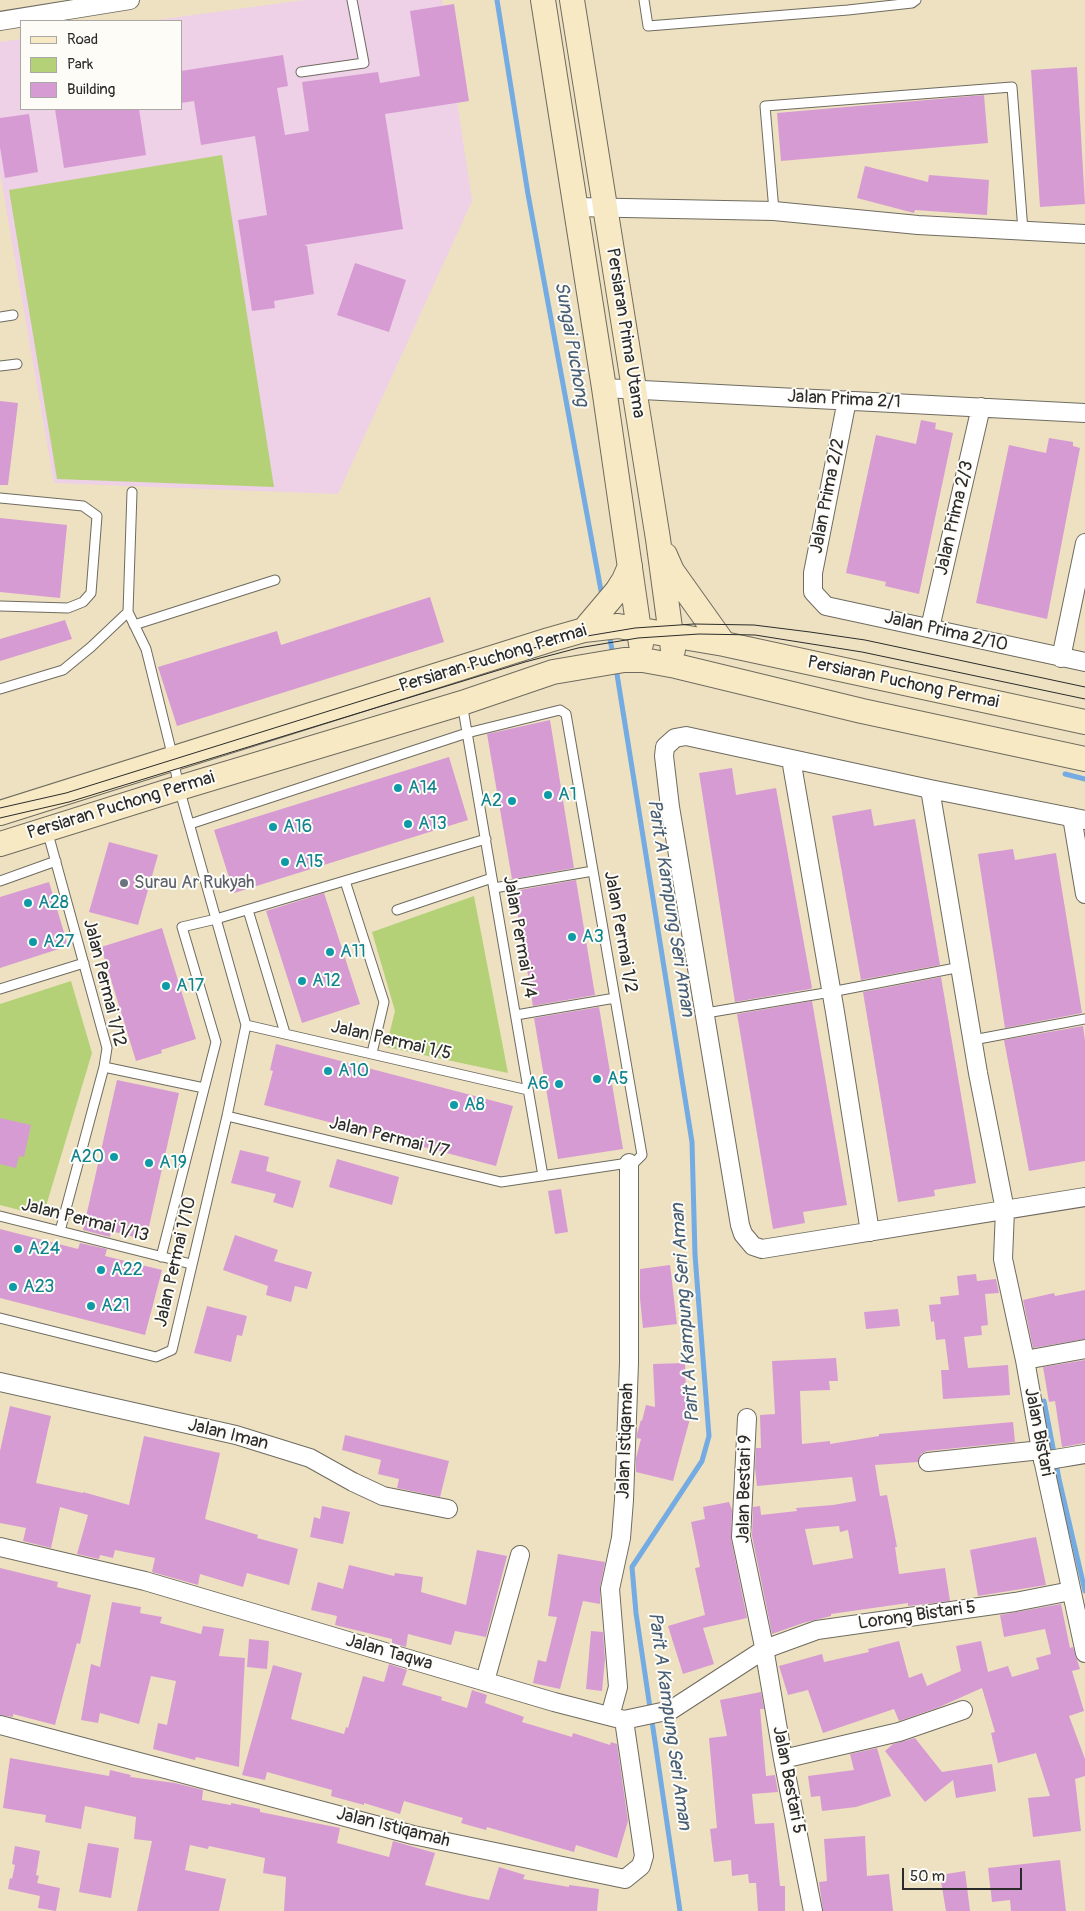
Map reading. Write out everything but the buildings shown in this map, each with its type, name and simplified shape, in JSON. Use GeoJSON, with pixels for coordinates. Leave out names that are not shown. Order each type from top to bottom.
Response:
{"type":"FeatureCollection","features":[{"type":"Feature","properties":{"kind":"main road","name":"Persiaran Prima Utama"},"geometry":{"type":"LineString","coordinates":[[543,0],[630,566],[629,627],[634,660]]}},
{"type":"Feature","properties":{"kind":"main road","name":"Persiaran Prima Utama"},"geometry":{"type":"LineString","coordinates":[[572,0],[658,539],[676,666]]}},
{"type":"Feature","properties":{"kind":"main road"},"geometry":{"type":"LineString","coordinates":[[658,539],[672,571],[724,644]]}},
{"type":"Feature","properties":{"kind":"main road"},"geometry":{"type":"LineString","coordinates":[[584,630],[617,591],[630,566]]}},
{"type":"Feature","properties":{"kind":"main road","name":"Persiaran Puchong Permai"},"geometry":{"type":"LineString","coordinates":[[0,813],[584,630],[629,627],[724,644],[1085,722]]}},
{"type":"Feature","properties":{"kind":"main road","name":"Persiaran Puchong Permai"},"geometry":{"type":"LineString","coordinates":[[0,844],[462,702],[553,672],[634,660],[676,666],[862,711],[1085,759]]}},
{"type":"Feature","properties":{"kind":"street"},"geometry":{"type":"LineString","coordinates":[[0,21],[130,0]]}},
{"type":"Feature","properties":{"kind":"street"},"geometry":{"type":"LineString","coordinates":[[575,207],[774,211],[918,225],[1085,234]]}},
{"type":"Feature","properties":{"kind":"street","name":"Jalan Prima 2/1"},"geometry":{"type":"LineString","coordinates":[[604,388],[1085,412]]}},
{"type":"Feature","properties":{"kind":"street","name":"Jalan Prima 2/2"},"geometry":{"type":"LineString","coordinates":[[814,592],[812,572],[847,400]]}},
{"type":"Feature","properties":{"kind":"street","name":"Jalan Prima 2/3"},"geometry":{"type":"LineString","coordinates":[[930,628],[981,407]]}},
{"type":"Feature","properties":{"kind":"street"},"geometry":{"type":"LineString","coordinates":[[1060,658],[1085,543]]}},
{"type":"Feature","properties":{"kind":"street","name":"Jalan Prima 2/10"},"geometry":{"type":"LineString","coordinates":[[814,592],[826,606],[1085,662]]}},
{"type":"Feature","properties":{"kind":"street"},"geometry":{"type":"LineString","coordinates":[[1085,894],[1079,818],[930,789],[686,736],[674,738],[665,747],[664,756],[670,807],[738,1212],[743,1234],[753,1246],[762,1249],[1085,1197]]}},
{"type":"Feature","properties":{"kind":"street"},"geometry":{"type":"LineString","coordinates":[[791,759],[870,1232]]}},
{"type":"Feature","properties":{"kind":"street","name":"Jalan Bistari"},"geometry":{"type":"LineString","coordinates":[[930,789],[973,1040],[1005,1210],[1003,1259],[1049,1457],[1071,1591],[1085,1653]]}},
{"type":"Feature","properties":{"kind":"street","name":"Jalan Istiqamah"},"geometry":{"type":"LineString","coordinates":[[0,1725],[413,1835],[625,1878],[642,1866],[644,1856],[617,1718],[618,1688],[610,1589],[621,1538],[624,1500],[630,1363],[629,1163]]}},
{"type":"Feature","properties":{"kind":"street"},"geometry":{"type":"LineString","coordinates":[[1025,1360],[1085,1349]]}},
{"type":"Feature","properties":{"kind":"street","name":"Jalan Iman"},"geometry":{"type":"LineString","coordinates":[[0,1382],[236,1435],[310,1458],[352,1482],[384,1496],[448,1509]]}},
{"type":"Feature","properties":{"kind":"street","name":"Jalan Bestari 9"},"geometry":{"type":"LineString","coordinates":[[747,1418],[741,1537],[765,1649]]}},
{"type":"Feature","properties":{"kind":"street"},"geometry":{"type":"LineString","coordinates":[[928,1462],[1085,1454]]}},
{"type":"Feature","properties":{"kind":"street","name":"Jalan Taqwa"},"geometry":{"type":"LineString","coordinates":[[0,1547],[145,1581],[617,1718],[672,1710],[765,1649]]}},
{"type":"Feature","properties":{"kind":"street"},"geometry":{"type":"LineString","coordinates":[[485,1681],[520,1555]]}},
{"type":"Feature","properties":{"kind":"street","name":"Lorong Bistari 5"},"geometry":{"type":"LineString","coordinates":[[765,1649],[817,1630],[1014,1602],[1071,1591]]}},
{"type":"Feature","properties":{"kind":"street","name":"Jalan Bestari 5"},"geometry":{"type":"LineString","coordinates":[[765,1649],[783,1759],[813,1911]]}},
{"type":"Feature","properties":{"kind":"street"},"geometry":{"type":"LineString","coordinates":[[783,1759],[898,1732],[963,1710]]}},
{"type":"Feature","properties":{"kind":"lane"},"geometry":{"type":"LineString","coordinates":[[301,72],[364,63],[352,0]]}},
{"type":"Feature","properties":{"kind":"lane"},"geometry":{"type":"LineString","coordinates":[[644,0],[648,26],[848,10],[912,3],[916,0]]}},
{"type":"Feature","properties":{"kind":"lane"},"geometry":{"type":"LineString","coordinates":[[848,0],[848,10]]}},
{"type":"Feature","properties":{"kind":"lane"},"geometry":{"type":"LineString","coordinates":[[774,211],[765,106],[1012,87],[1023,231]]}},
{"type":"Feature","properties":{"kind":"lane"},"geometry":{"type":"LineString","coordinates":[[0,318],[13,315]]}},
{"type":"Feature","properties":{"kind":"lane"},"geometry":{"type":"LineString","coordinates":[[0,366],[17,364]]}},
{"type":"Feature","properties":{"kind":"lane"},"geometry":{"type":"LineString","coordinates":[[0,690],[63,670],[128,612],[132,492]]}},
{"type":"Feature","properties":{"kind":"lane"},"geometry":{"type":"LineString","coordinates":[[0,498],[83,506],[97,516],[91,593],[83,602],[68,608],[0,606]]}},
{"type":"Feature","properties":{"kind":"lane"},"geometry":{"type":"LineString","coordinates":[[134,625],[275,580]]}},
{"type":"Feature","properties":{"kind":"lane","name":"Jalan Permai 1/10"},"geometry":{"type":"LineString","coordinates":[[0,1318],[156,1357],[172,1350],[227,1116],[246,1025],[179,788],[146,649],[128,612]]}},
{"type":"Feature","properties":{"kind":"lane","name":"Jalan Permai 1/4"},"geometry":{"type":"LineString","coordinates":[[462,702],[544,1176]]}},
{"type":"Feature","properties":{"kind":"lane","name":"Jalan Permai 1/2"},"geometry":{"type":"LineString","coordinates":[[190,824],[467,733],[560,710],[566,714],[642,1155],[635,1162],[629,1163]]}},
{"type":"Feature","properties":{"kind":"lane","name":"Jalan Permai 1/12"},"geometry":{"type":"LineString","coordinates":[[47,829],[107,1048],[104,1066],[60,1231]]}},
{"type":"Feature","properties":{"kind":"lane"},"geometry":{"type":"LineString","coordinates":[[216,919],[486,839]]}},
{"type":"Feature","properties":{"kind":"lane"},"geometry":{"type":"LineString","coordinates":[[0,881],[56,861]]}},
{"type":"Feature","properties":{"kind":"lane"},"geometry":{"type":"LineString","coordinates":[[494,888],[593,871]]}},
{"type":"Feature","properties":{"kind":"lane"},"geometry":{"type":"LineString","coordinates":[[397,910],[492,878]]}},
{"type":"Feature","properties":{"kind":"lane"},"geometry":{"type":"LineString","coordinates":[[345,881],[384,1002],[372,1053]]}},
{"type":"Feature","properties":{"kind":"lane"},"geometry":{"type":"LineString","coordinates":[[248,910],[285,1033]]}},
{"type":"Feature","properties":{"kind":"lane","name":"Jalan Permai 1/10"},"geometry":{"type":"LineString","coordinates":[[161,1257],[216,1042],[182,927],[216,919]]}},
{"type":"Feature","properties":{"kind":"lane"},"geometry":{"type":"LineString","coordinates":[[0,989],[84,963]]}},
{"type":"Feature","properties":{"kind":"lane"},"geometry":{"type":"LineString","coordinates":[[706,1013],[831,992],[961,967]]}},
{"type":"Feature","properties":{"kind":"lane"},"geometry":{"type":"LineString","coordinates":[[516,1015],[615,998]]}},
{"type":"Feature","properties":{"kind":"lane"},"geometry":{"type":"LineString","coordinates":[[973,1040],[1085,1019]]}},
{"type":"Feature","properties":{"kind":"lane","name":"Jalan Permai 1/5"},"geometry":{"type":"LineString","coordinates":[[246,1025],[528,1090]]}},
{"type":"Feature","properties":{"kind":"lane"},"geometry":{"type":"LineString","coordinates":[[104,1066],[204,1088]]}},
{"type":"Feature","properties":{"kind":"lane","name":"Jalan Permai 1/7"},"geometry":{"type":"LineString","coordinates":[[227,1116],[501,1182],[544,1176]]}},
{"type":"Feature","properties":{"kind":"lane"},"geometry":{"type":"LineString","coordinates":[[544,1176],[629,1163]]}},
{"type":"Feature","properties":{"kind":"lane","name":"Jalan Permai 1/13"},"geometry":{"type":"LineString","coordinates":[[0,1216],[191,1264]]}},
{"type":"Feature","properties":{"kind":"shaded area"},"geometry":{"type":"Polygon","coordinates":[[[304,0],[442,0],[472,201],[338,494],[54,483],[0,173],[0,42],[20,39],[20,110],[182,110],[182,20],[156,20],[304,0]]]}},
{"type":"Feature","properties":{"kind":"green space"},"geometry":{"type":"Polygon","coordinates":[[[222,155],[274,487],[57,479],[9,190],[222,155]]]}},
{"type":"Feature","properties":{"kind":"green space"},"geometry":{"type":"Polygon","coordinates":[[[474,896],[508,1073],[386,1047],[395,1011],[372,932],[474,896]]]}},
{"type":"Feature","properties":{"kind":"green space"},"geometry":{"type":"Polygon","coordinates":[[[71,981],[92,1053],[43,1216],[0,1205],[0,1004],[71,981]]]}},
{"type":"Feature","properties":{"kind":"waterway","name":"Sungai Puchong"},"geometry":{"type":"LineString","coordinates":[[497,0],[528,194],[602,596]]}},
{"type":"Feature","properties":{"kind":"waterway","name":"Sungai Puchong"},"geometry":{"type":"LineString","coordinates":[[609,634],[613,655]]}},
{"type":"Feature","properties":{"kind":"waterway","name":"Parit A Kampung Seri Aman"},"geometry":{"type":"LineString","coordinates":[[616,668],[692,1142],[695,1255],[709,1436],[702,1461],[632,1567],[636,1613],[680,1911]]}},
{"type":"Feature","properties":{"kind":"waterway","name":"Sungai Puchong"},"geometry":{"type":"LineString","coordinates":[[1065,774],[1085,779]]}},
{"type":"Feature","properties":{"kind":"waterway"},"geometry":{"type":"LineString","coordinates":[[1044,1401],[1059,1479],[1085,1591]]}},
{"type":"Feature","properties":{"kind":"tram line"},"geometry":{"type":"LineString","coordinates":[[0,808],[66,793],[521,651],[575,638],[635,628],[694,624],[754,625],[810,632],[865,640],[1085,687]]}},
{"type":"Feature","properties":{"kind":"tram line"},"geometry":{"type":"LineString","coordinates":[[0,818],[69,802],[525,662],[578,648],[638,638],[699,634],[755,635],[862,652],[1085,699]]}},
{"type":"Feature","properties":{"kind":"place","name":"A14"},"geometry":{"type":"Point","coordinates":[398,788]}},
{"type":"Feature","properties":{"kind":"place","name":"A1"},"geometry":{"type":"Point","coordinates":[548,795]}},
{"type":"Feature","properties":{"kind":"place","name":"A2"},"geometry":{"type":"Point","coordinates":[512,801]}},
{"type":"Feature","properties":{"kind":"place","name":"A13"},"geometry":{"type":"Point","coordinates":[408,824]}},
{"type":"Feature","properties":{"kind":"place","name":"A16"},"geometry":{"type":"Point","coordinates":[273,827]}},
{"type":"Feature","properties":{"kind":"place","name":"A15"},"geometry":{"type":"Point","coordinates":[285,862]}},
{"type":"Feature","properties":{"kind":"place","name":"Surau Ar Rukyah"},"geometry":{"type":"Point","coordinates":[124,883]}},
{"type":"Feature","properties":{"kind":"place","name":"A28"},"geometry":{"type":"Point","coordinates":[28,903]}},
{"type":"Feature","properties":{"kind":"place","name":"A3"},"geometry":{"type":"Point","coordinates":[572,937]}},
{"type":"Feature","properties":{"kind":"place","name":"A27"},"geometry":{"type":"Point","coordinates":[33,942]}},
{"type":"Feature","properties":{"kind":"place","name":"A11"},"geometry":{"type":"Point","coordinates":[330,952]}},
{"type":"Feature","properties":{"kind":"place","name":"A12"},"geometry":{"type":"Point","coordinates":[302,981]}},
{"type":"Feature","properties":{"kind":"place","name":"A17"},"geometry":{"type":"Point","coordinates":[166,986]}},
{"type":"Feature","properties":{"kind":"place","name":"A10"},"geometry":{"type":"Point","coordinates":[328,1071]}},
{"type":"Feature","properties":{"kind":"place","name":"A5"},"geometry":{"type":"Point","coordinates":[597,1079]}},
{"type":"Feature","properties":{"kind":"place","name":"A6"},"geometry":{"type":"Point","coordinates":[559,1084]}},
{"type":"Feature","properties":{"kind":"place","name":"A8"},"geometry":{"type":"Point","coordinates":[454,1105]}},
{"type":"Feature","properties":{"kind":"place","name":"A20"},"geometry":{"type":"Point","coordinates":[114,1157]}},
{"type":"Feature","properties":{"kind":"place","name":"A19"},"geometry":{"type":"Point","coordinates":[149,1163]}},
{"type":"Feature","properties":{"kind":"place","name":"A24"},"geometry":{"type":"Point","coordinates":[18,1249]}},
{"type":"Feature","properties":{"kind":"place","name":"A22"},"geometry":{"type":"Point","coordinates":[101,1270]}},
{"type":"Feature","properties":{"kind":"place","name":"A23"},"geometry":{"type":"Point","coordinates":[13,1287]}},
{"type":"Feature","properties":{"kind":"place","name":"A21"},"geometry":{"type":"Point","coordinates":[91,1306]}}]}
